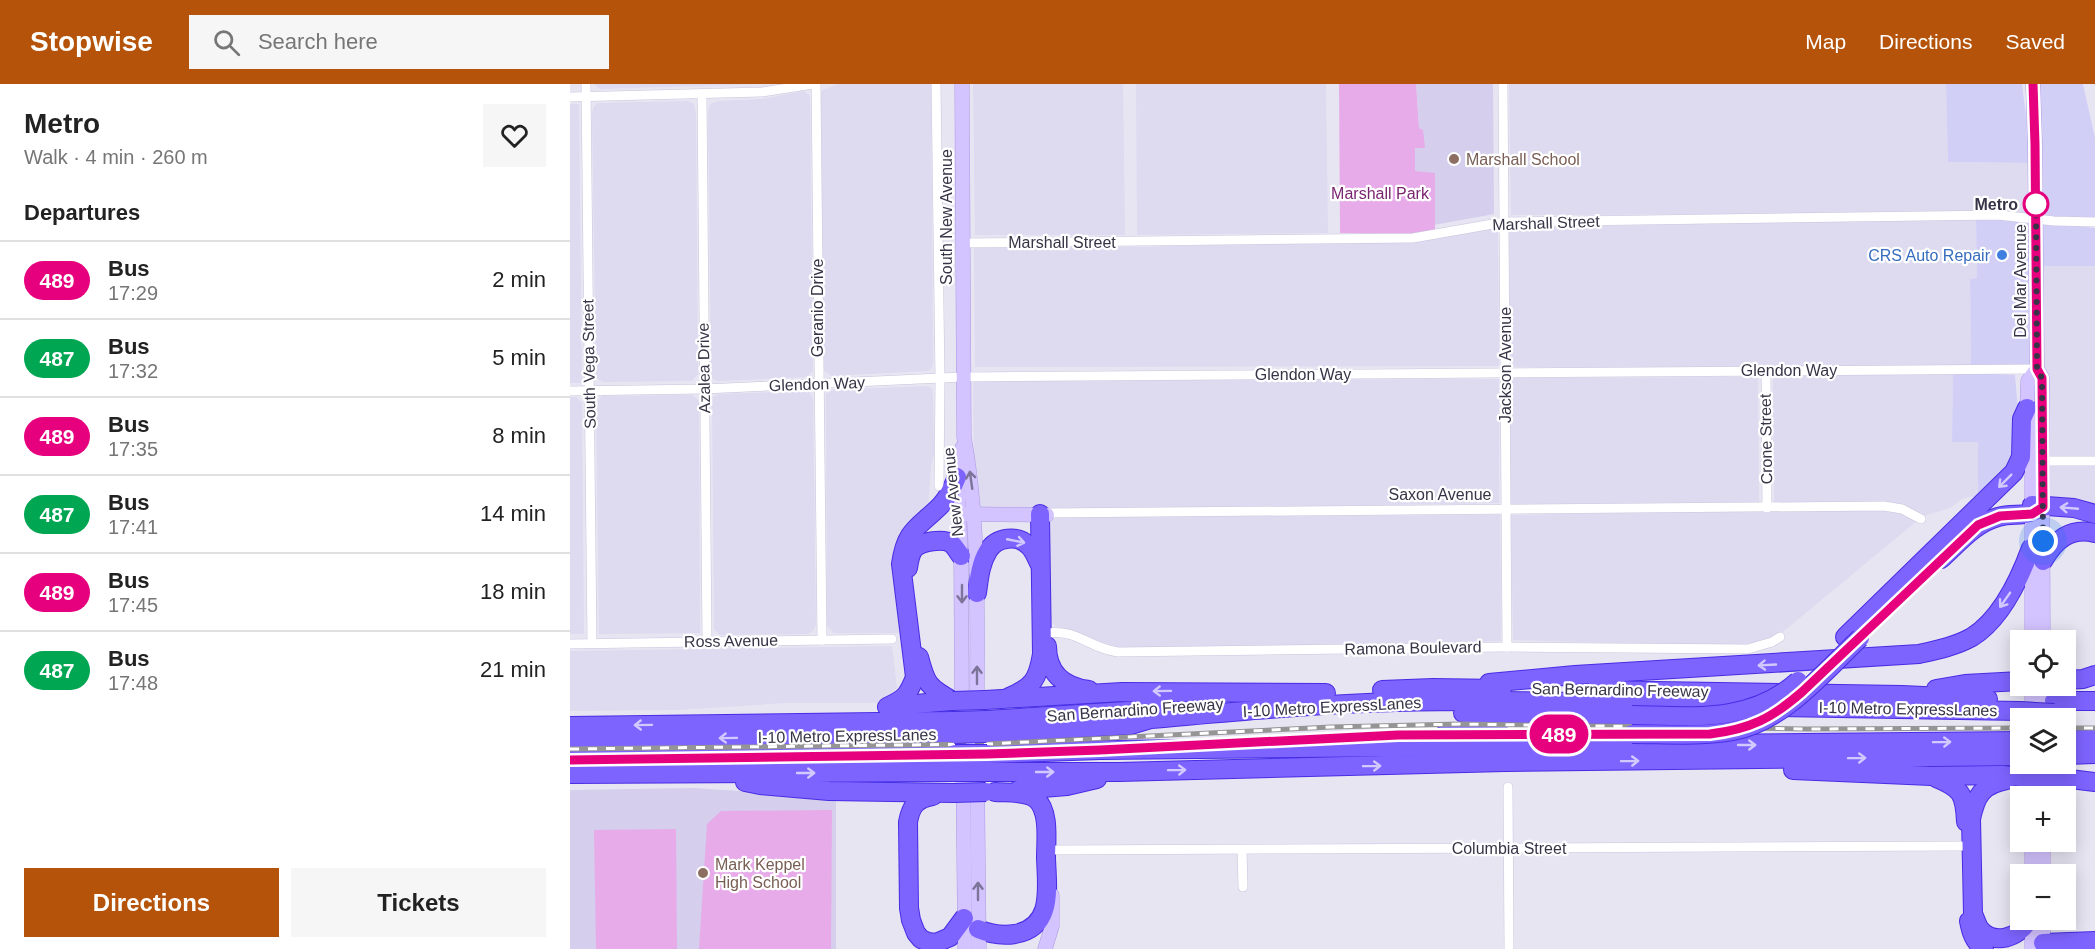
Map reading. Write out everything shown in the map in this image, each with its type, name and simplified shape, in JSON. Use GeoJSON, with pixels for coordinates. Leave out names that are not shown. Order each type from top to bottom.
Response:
{"type":"FeatureCollection","features":[{"type":"Feature","properties":{"kind":"highway"},"geometry":{"type":"LineString","coordinates":[[1100,750],[1398,735],[1710,734],[1734,731],[1754,725],[1774,715],[1790,703],[1966,518],[2014,472],[2021,457],[2022,419],[2027,408]]}},
{"type":"Feature","properties":{"kind":"highway"},"geometry":{"type":"LineString","coordinates":[[887,707],[902,700],[910,691],[915,677],[901,564],[903,551],[907,538],[916,526],[941,505],[957,477]]}},
{"type":"Feature","properties":{"kind":"highway"},"geometry":{"type":"LineString","coordinates":[[1966,518],[1998,506],[2036,509],[2074,508],[2095,514]]}},
{"type":"Feature","properties":{"kind":"highway"},"geometry":{"type":"LineString","coordinates":[[1131,725],[1376,713],[1726,715],[1751,709],[1772,700],[1795,684],[1852,637],[1978,525],[2000,516],[2036,509]]}},
{"type":"Feature","properties":{"kind":"highway"},"geometry":{"type":"LineString","coordinates":[[993,700],[1021,692],[1033,684],[1039,671],[1042,654],[1039,563],[1044,514]]}},
{"type":"Feature","properties":{"kind":"highway"},"geometry":{"type":"LineString","coordinates":[[1433,688],[1575,675],[1919,654],[1953,646],[1974,636],[1988,623],[2037,555],[2070,533],[2078,531],[2095,533]]}},
{"type":"Feature","properties":{"kind":"highway"},"geometry":{"type":"LineString","coordinates":[[977,593],[984,559],[992,546],[1000,541],[1022,540],[1029,545],[1039,563]]}},
{"type":"Feature","properties":{"kind":"highway"},"geometry":{"type":"LineString","coordinates":[[953,701],[934,691],[924,678],[918,652],[908,574],[909,559],[914,548],[922,543],[945,541],[951,543],[961,556]]}},
{"type":"Feature","properties":{"kind":"highway"},"geometry":{"type":"LineString","coordinates":[[1047,633],[1047,650],[1054,673],[1080,689],[1105,693]]}},
{"type":"Feature","properties":{"kind":"highway"},"geometry":{"type":"LineString","coordinates":[[2076,679],[2095,675]]}},
{"type":"Feature","properties":{"kind":"highway"},"geometry":{"type":"LineString","coordinates":[[1902,695],[1965,684],[2010,682]]}},
{"type":"Feature","properties":{"kind":"highway","name":"San Bernardino Freeway"},"geometry":{"type":"LineString","coordinates":[[570,726],[840,722],[954,728],[1326,693],[1433,688],[1902,695],[2010,708]]}},
{"type":"Feature","properties":{"kind":"highway"},"geometry":{"type":"LineString","coordinates":[[840,722],[870,710],[953,701],[1105,693],[1214,691],[1326,693]]}},
{"type":"Feature","properties":{"kind":"highway","name":"I-10 Metro ExpressLanes"},"geometry":{"type":"LineString","coordinates":[[986,726],[1131,725],[1151,719],[1301,706],[1395,702],[1576,701],[2010,710]]}},
{"type":"Feature","properties":{"kind":"highway"},"geometry":{"type":"LineString","coordinates":[[2064,708],[2095,701]]}},
{"type":"Feature","properties":{"kind":"highway","name":"I-10 Metro ExpressLanes"},"geometry":{"type":"LineString","coordinates":[[2076,712],[2095,713]]}},
{"type":"Feature","properties":{"kind":"highway","name":"I-10 Metro ExpressLanes"},"geometry":{"type":"LineString","coordinates":[[570,740],[954,728]]}},
{"type":"Feature","properties":{"kind":"highway"},"geometry":{"type":"LineString","coordinates":[[2076,740],[2095,739]]}},
{"type":"Feature","properties":{"kind":"highway","name":"I-10 Metro ExpressLanes"},"geometry":{"type":"LineString","coordinates":[[987,763],[1100,750],[2010,741]]}},
{"type":"Feature","properties":{"kind":"highway"},"geometry":{"type":"LineString","coordinates":[[2076,755],[2095,754]]}},
{"type":"Feature","properties":{"kind":"highway"},"geometry":{"type":"LineString","coordinates":[[570,774],[705,774],[954,763],[1119,772],[1505,762],[2010,756]]}},
{"type":"Feature","properties":{"kind":"highway","name":"I-10 Metro ExpressLanes"},"geometry":{"type":"LineString","coordinates":[[570,760],[954,763]]}},
{"type":"Feature","properties":{"kind":"highway"},"geometry":{"type":"LineString","coordinates":[[1735,760],[1765,769],[1931,776],[2010,773]]}},
{"type":"Feature","properties":{"kind":"highway"},"geometry":{"type":"LineString","coordinates":[[705,774],[760,785],[865,793],[954,793],[1067,786],[1119,772]]}},
{"type":"Feature","properties":{"kind":"highway"},"geometry":{"type":"LineString","coordinates":[[2076,773],[2095,775]]}},
{"type":"Feature","properties":{"kind":"highway"},"geometry":{"type":"LineString","coordinates":[[2018,774],[1984,788],[1974,804],[1971,819],[1973,914],[1979,927],[1990,936],[2000,939],[2010,938],[2020,930]]}},
{"type":"Feature","properties":{"kind":"highway"},"geometry":{"type":"LineString","coordinates":[[2064,774],[2095,782]]}},
{"type":"Feature","properties":{"kind":"highway"},"geometry":{"type":"LineString","coordinates":[[1931,776],[1954,786],[1962,796],[1965,810],[1966,909],[1972,935],[1984,949]]}},
{"type":"Feature","properties":{"kind":"highway"},"geometry":{"type":"LineString","coordinates":[[1052,850],[1052,807],[1056,798],[1067,786]]}},
{"type":"Feature","properties":{"kind":"highway"},"geometry":{"type":"LineString","coordinates":[[954,793],[925,797],[916,802],[910,810],[908,833],[910,920],[916,933],[928,942],[936,943],[971,924],[999,934],[1029,930],[1038,922],[1044,911],[1047,898],[1044,814],[1038,801],[1029,795],[991,792]]}},
{"type":"Feature","properties":{"kind":"highway"},"geometry":{"type":"LineString","coordinates":[[865,793],[884,798],[895,804],[900,815],[905,929],[913,949]]}},
{"type":"Feature","properties":{"kind":"highway"},"geometry":{"type":"LineString","coordinates":[[2040,947],[2095,941]]}},
{"type":"Feature","properties":{"kind":"main road","name":"South New Avenue"},"geometry":{"type":"LineString","coordinates":[[962,84],[963,377]]}},
{"type":"Feature","properties":{"kind":"main road","name":"Del Mar Avenue"},"geometry":{"type":"LineString","coordinates":[[2033,84],[2037,369],[2042,378],[2043,461],[2036,509]]}},
{"type":"Feature","properties":{"kind":"main road","name":"Del Mar Avenue"},"geometry":{"type":"LineString","coordinates":[[2037,369],[2028,381],[2027,408],[2032,429],[2042,630]]}},
{"type":"Feature","properties":{"kind":"main road"},"geometry":{"type":"LineString","coordinates":[[963,377],[964,436]]}},
{"type":"Feature","properties":{"kind":"main road","name":"New Avenue"},"geometry":{"type":"LineString","coordinates":[[964,436],[957,477],[958,515],[971,924],[979,949]]}},
{"type":"Feature","properties":{"kind":"main road","name":"New Avenue"},"geometry":{"type":"LineString","coordinates":[[964,436],[975,514],[977,593],[971,924],[965,949]]}},
{"type":"Feature","properties":{"kind":"main road"},"geometry":{"type":"LineString","coordinates":[[1044,514],[1047,633]]}},
{"type":"Feature","properties":{"kind":"main road","name":"Saxon Avenue"},"geometry":{"type":"LineString","coordinates":[[958,515],[1044,514]]}},
{"type":"Feature","properties":{"kind":"main road","name":"Del Mar Avenue"},"geometry":{"type":"LineString","coordinates":[[2033,630],[2037,555]]}},
{"type":"Feature","properties":{"kind":"main road"},"geometry":{"type":"LineString","coordinates":[[1045,949],[1052,926],[1052,850]]}},
{"type":"Feature","properties":{"kind":"main road"},"geometry":{"type":"LineString","coordinates":[[2034,930],[2040,947]]}},
{"type":"Feature","properties":{"kind":"main road"},"geometry":{"type":"LineString","coordinates":[[2040,947],[2042,930]]}},
{"type":"Feature","properties":{"kind":"street","name":"South Vega Street"},"geometry":{"type":"LineString","coordinates":[[586,84],[592,643]]}},
{"type":"Feature","properties":{"kind":"street"},"geometry":{"type":"LineString","coordinates":[[570,97],[762,92],[815,84]]}},
{"type":"Feature","properties":{"kind":"street","name":"Geranio Drive"},"geometry":{"type":"LineString","coordinates":[[815,84],[822,640]]}},
{"type":"Feature","properties":{"kind":"street"},"geometry":{"type":"LineString","coordinates":[[936,84],[939,486]]}},
{"type":"Feature","properties":{"kind":"street","name":"Jackson Avenue"},"geometry":{"type":"LineString","coordinates":[[1503,84],[1507,647]]}},
{"type":"Feature","properties":{"kind":"street","name":"Azalea Drive"},"geometry":{"type":"LineString","coordinates":[[702,95],[707,641]]}},
{"type":"Feature","properties":{"kind":"street","name":"Marshall Street"},"geometry":{"type":"LineString","coordinates":[[963,243],[1413,238],[1504,222],[1998,215],[2095,222]]}},
{"type":"Feature","properties":{"kind":"street","name":"Glendon Way"},"geometry":{"type":"LineString","coordinates":[[570,390],[704,389],[963,377],[2037,369]]}},
{"type":"Feature","properties":{"kind":"street","name":"Crone Street"},"geometry":{"type":"LineString","coordinates":[[1766,371],[1767,508]]}},
{"type":"Feature","properties":{"kind":"street"},"geometry":{"type":"LineString","coordinates":[[2043,461],[2095,461]]}},
{"type":"Feature","properties":{"kind":"street","name":"Saxon Avenue"},"geometry":{"type":"LineString","coordinates":[[1044,514],[1884,506],[1902,509],[1921,519]]}},
{"type":"Feature","properties":{"kind":"street","name":"Ramona Boulevard"},"geometry":{"type":"LineString","coordinates":[[1047,633],[1070,633],[1104,650],[1118,651],[1507,647],[1748,649],[1772,642],[1780,637]]}},
{"type":"Feature","properties":{"kind":"street","name":"Ross Avenue"},"geometry":{"type":"LineString","coordinates":[[570,644],[892,639]]}},
{"type":"Feature","properties":{"kind":"street"},"geometry":{"type":"LineString","coordinates":[[1508,787],[1509,949]]}},
{"type":"Feature","properties":{"kind":"street","name":"Columbia Street"},"geometry":{"type":"LineString","coordinates":[[1052,850],[1966,846]]}},
{"type":"Feature","properties":{"kind":"street"},"geometry":{"type":"LineString","coordinates":[[1242,850],[1243,887]]}},
{"type":"Feature","properties":{"kind":"shaded area"},"geometry":{"type":"Polygon","coordinates":[[[594,84],[755,84],[600,89],[594,84]]]}},
{"type":"Feature","properties":{"kind":"shaded area"},"geometry":{"type":"Polygon","coordinates":[[[838,84],[931,84],[933,364],[927,371],[831,376],[824,370],[821,94],[822,90],[838,84]]]}},
{"type":"Feature","properties":{"kind":"shaded area"},"geometry":{"type":"Polygon","coordinates":[[[973,84],[1123,84],[1125,235],[975,235],[973,84]]]}},
{"type":"Feature","properties":{"kind":"shaded area"},"geometry":{"type":"Polygon","coordinates":[[[1136,84],[1326,84],[1328,233],[1137,235],[1136,84]]]}},
{"type":"Feature","properties":{"kind":"shaded area","name":"Marshall School"},"geometry":{"type":"Polygon","coordinates":[[[1416,84],[1493,84],[1494,214],[1434,225],[1435,174],[1415,171],[1415,148],[1424,148],[1419,128],[1416,84]]]}},
{"type":"Feature","properties":{"kind":"shaded area"},"geometry":{"type":"Polygon","coordinates":[[[1509,84],[1946,84],[1948,162],[2032,163],[2033,218],[1998,213],[1511,215],[1509,84]]]}},
{"type":"Feature","properties":{"kind":"shaded area"},"geometry":{"type":"Polygon","coordinates":[[[1946,84],[2022,84],[2032,163],[1948,162],[1946,84]]]}},
{"type":"Feature","properties":{"kind":"shaded area"},"geometry":{"type":"Polygon","coordinates":[[[2037,84],[2083,84],[2095,138],[2095,217],[2053,219],[2038,217],[2037,84]]]}},
{"type":"Feature","properties":{"kind":"shaded area"},"geometry":{"type":"Polygon","coordinates":[[[804,91],[810,96],[813,371],[806,377],[718,381],[713,379],[711,374],[708,111],[710,104],[718,101],[762,99],[804,91]]]}},
{"type":"Feature","properties":{"kind":"shaded area"},"geometry":{"type":"Polygon","coordinates":[[[688,101],[694,104],[696,114],[698,374],[692,381],[603,382],[596,378],[592,113],[594,106],[598,103],[688,101]]]}},
{"type":"Feature","properties":{"kind":"shaded area"},"geometry":{"type":"Polygon","coordinates":[[[570,104],[579,104],[582,383],[570,383],[570,104]]]}},
{"type":"Feature","properties":{"kind":"shaded area"},"geometry":{"type":"Polygon","coordinates":[[[1976,218],[1977,278],[1970,279],[1971,368],[1510,367],[1509,228],[1976,218]]]}},
{"type":"Feature","properties":{"kind":"shaded area"},"geometry":{"type":"Polygon","coordinates":[[[1976,218],[2033,221],[2034,367],[1971,368],[1970,279],[1977,278],[1976,218]]]}},
{"type":"Feature","properties":{"kind":"shaded area"},"geometry":{"type":"Polygon","coordinates":[[[2038,221],[2095,228],[2095,266],[2038,266],[2038,221]]]}},
{"type":"Feature","properties":{"kind":"shaded area"},"geometry":{"type":"Polygon","coordinates":[[[1486,228],[1498,231],[1499,366],[975,367],[974,248],[1336,242],[1486,228]]]}},
{"type":"Feature","properties":{"kind":"shaded area"},"geometry":{"type":"Polygon","coordinates":[[[2038,266],[2095,266],[2095,512],[2044,505],[2038,266]]]}},
{"type":"Feature","properties":{"kind":"shaded area"},"geometry":{"type":"Polygon","coordinates":[[[1953,372],[1952,442],[1978,442],[1978,497],[1962,499],[1950,508],[1920,517],[1885,504],[1774,502],[1773,377],[1953,372]]]}},
{"type":"Feature","properties":{"kind":"shaded area"},"geometry":{"type":"Polygon","coordinates":[[[1953,372],[2015,375],[2019,421],[2011,466],[1978,497],[1978,442],[1952,442],[1953,372]]]}},
{"type":"Feature","properties":{"kind":"shaded area"},"geometry":{"type":"Polygon","coordinates":[[[1758,377],[1759,502],[1511,504],[1510,378],[1758,377]]]}},
{"type":"Feature","properties":{"kind":"shaded area"},"geometry":{"type":"Polygon","coordinates":[[[1499,379],[1499,503],[977,512],[974,478],[973,381],[1499,379]]]}},
{"type":"Feature","properties":{"kind":"shaded area"},"geometry":{"type":"Polygon","coordinates":[[[926,386],[932,388],[933,396],[934,454],[928,511],[911,527],[906,633],[834,633],[827,626],[826,394],[833,390],[926,386]]]}},
{"type":"Feature","properties":{"kind":"shaded area"},"geometry":{"type":"Polygon","coordinates":[[[805,391],[810,393],[813,399],[816,625],[813,631],[807,634],[720,635],[714,629],[712,397],[719,394],[805,391]]]}},
{"type":"Feature","properties":{"kind":"shaded area"},"geometry":{"type":"Polygon","coordinates":[[[692,395],[699,401],[700,633],[599,634],[596,403],[602,396],[692,395]]]}},
{"type":"Feature","properties":{"kind":"shaded area"},"geometry":{"type":"Polygon","coordinates":[[[570,397],[576,397],[582,403],[584,634],[570,634],[570,397]]]}},
{"type":"Feature","properties":{"kind":"shaded area"},"geometry":{"type":"Polygon","coordinates":[[[1883,508],[1900,511],[1917,521],[1779,635],[1748,647],[1513,640],[1511,515],[1883,508]]]}},
{"type":"Feature","properties":{"kind":"shaded area"},"geometry":{"type":"Polygon","coordinates":[[[1500,515],[1501,641],[1118,650],[1059,629],[1050,621],[1051,521],[1058,517],[1500,515]]]}},
{"type":"Feature","properties":{"kind":"shaded area"},"geometry":{"type":"Polygon","coordinates":[[[892,646],[897,688],[881,703],[786,703],[678,710],[570,711],[570,651],[892,646]]]}},
{"type":"Feature","properties":{"kind":"shaded area","name":"Mark Keppel High School"},"geometry":{"type":"Polygon","coordinates":[[[693,788],[836,797],[836,949],[570,949],[570,790],[693,788]]]}},
{"type":"Feature","properties":{"kind":"green space","name":"Marshall Park"},"geometry":{"type":"Polygon","coordinates":[[[1339,84],[1416,84],[1419,128],[1423,130],[1425,148],[1415,148],[1415,171],[1435,173],[1435,230],[1416,234],[1340,233],[1339,84]]]}},
{"type":"Feature","properties":{"kind":"green space"},"geometry":{"type":"Polygon","coordinates":[[[832,810],[831,949],[699,949],[707,824],[721,811],[832,810]]]}},
{"type":"Feature","properties":{"kind":"green space"},"geometry":{"type":"Polygon","coordinates":[[[676,829],[677,949],[596,949],[594,830],[676,829]]]}},
{"type":"Feature","properties":{"kind":"railway"},"geometry":{"type":"LineString","coordinates":[[570,749],[987,744],[1331,727],[1460,724],[1806,729],[2010,728]]}},
{"type":"Feature","properties":{"kind":"railway"},"geometry":{"type":"LineString","coordinates":[[2076,728],[2095,728]]}},
{"type":"Feature","properties":{"kind":"bus line","name":"489"},"geometry":{"type":"LineString","coordinates":[[570,760],[987,754],[1398,735],[1710,734],[1734,731],[1754,725],[1774,715],[1802,692],[1978,525],[2000,516],[2032,514],[2043,507],[2042,378],[2037,369],[2033,84]]}},
{"type":"Feature","properties":{"kind":"place","name":"Marshall School"},"geometry":{"type":"Point","coordinates":[1454,159]}},
{"type":"Feature","properties":{"kind":"place","name":"Metro"},"geometry":{"type":"Point","coordinates":[2036,204]}},
{"type":"Feature","properties":{"kind":"place","name":"CRS Auto Repair"},"geometry":{"type":"Point","coordinates":[2002,255]}},
{"type":"Feature","properties":{"kind":"place","name":"Mark Keppel High School"},"geometry":{"type":"Point","coordinates":[703,873]}},
{"type":"Feature","properties":{"kind":"route"},"geometry":{"type":"LineString","coordinates":[[2036,204],[2036,199],[2037,369],[2042,378],[2043,541]]}}]}
